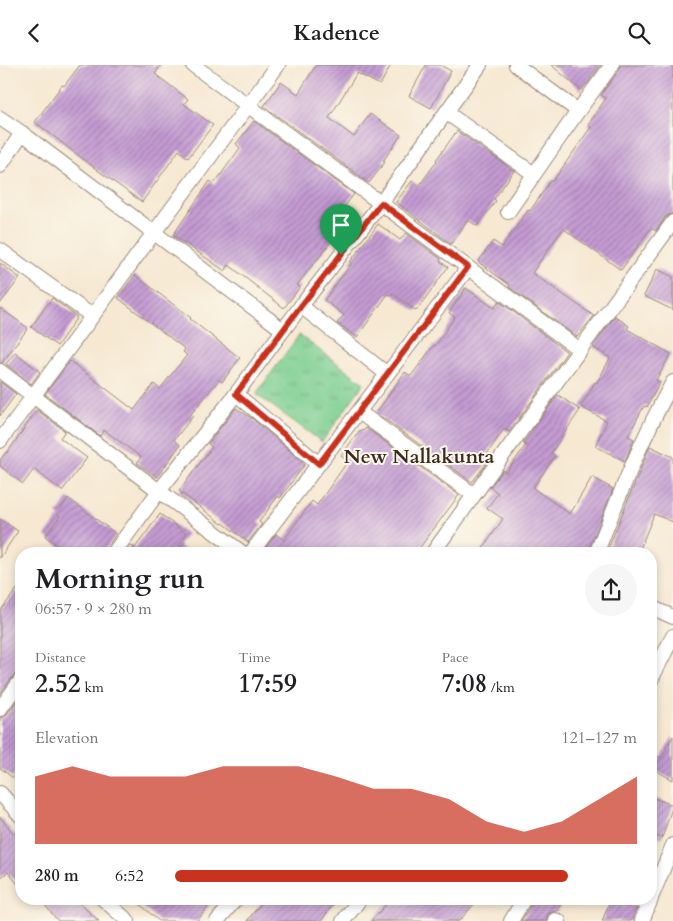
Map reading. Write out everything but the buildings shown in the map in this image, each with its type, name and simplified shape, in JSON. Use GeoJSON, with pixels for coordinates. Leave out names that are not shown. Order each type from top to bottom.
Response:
{"type":"FeatureCollection","features":[{"type":"Feature","properties":{"kind":"street"},"geometry":{"type":"LineString","coordinates":[[193,65],[580,350]]}},
{"type":"Feature","properties":{"kind":"street"},"geometry":{"type":"LineString","coordinates":[[0,441],[278,65]]}},
{"type":"Feature","properties":{"kind":"street"},"geometry":{"type":"LineString","coordinates":[[118,547],[159,491],[236,394],[381,203],[480,65]]}},
{"type":"Feature","properties":{"kind":"street"},"geometry":{"type":"LineString","coordinates":[[516,65],[578,111]]}},
{"type":"Feature","properties":{"kind":"street"},"geometry":{"type":"LineString","coordinates":[[508,212],[612,65]]}},
{"type":"Feature","properties":{"kind":"street"},"geometry":{"type":"LineString","coordinates":[[447,113],[534,174]]}},
{"type":"Feature","properties":{"kind":"street"},"geometry":{"type":"LineString","coordinates":[[0,118],[283,330]]}},
{"type":"Feature","properties":{"kind":"street"},"geometry":{"type":"LineString","coordinates":[[0,166],[22,133]]}},
{"type":"Feature","properties":{"kind":"street"},"geometry":{"type":"LineString","coordinates":[[437,547],[673,222]]}},
{"type":"Feature","properties":{"kind":"street"},"geometry":{"type":"LineString","coordinates":[[0,250],[92,316]]}},
{"type":"Feature","properties":{"kind":"street"},"geometry":{"type":"LineString","coordinates":[[255,547],[468,267]]}},
{"type":"Feature","properties":{"kind":"street"},"geometry":{"type":"LineString","coordinates":[[301,306],[387,374]]}},
{"type":"Feature","properties":{"kind":"street"},"geometry":{"type":"LineString","coordinates":[[0,371],[235,547]]}},
{"type":"Feature","properties":{"kind":"street"},"geometry":{"type":"LineString","coordinates":[[599,547],[654,417],[673,382]]}},
{"type":"Feature","properties":{"kind":"street"},"geometry":{"type":"LineString","coordinates":[[236,394],[319,464]]}},
{"type":"Feature","properties":{"kind":"street"},"geometry":{"type":"LineString","coordinates":[[358,412],[474,495]]}},
{"type":"Feature","properties":{"kind":"street"},"geometry":{"type":"LineString","coordinates":[[657,610],[673,617]]}},
{"type":"Feature","properties":{"kind":"street"},"geometry":{"type":"LineString","coordinates":[[657,668],[673,636]]}},
{"type":"Feature","properties":{"kind":"street"},"geometry":{"type":"LineString","coordinates":[[0,709],[15,688]]}},
{"type":"Feature","properties":{"kind":"street"},"geometry":{"type":"LineString","coordinates":[[0,793],[15,809]]}},
{"type":"Feature","properties":{"kind":"street"},"geometry":{"type":"LineString","coordinates":[[657,884],[673,845]]}},
{"type":"Feature","properties":{"kind":"street"},"geometry":{"type":"LineString","coordinates":[[110,905],[128,921]]}},
{"type":"Feature","properties":{"kind":"street"},"geometry":{"type":"LineString","coordinates":[[218,921],[231,905]]}},
{"type":"Feature","properties":{"kind":"street"},"geometry":{"type":"LineString","coordinates":[[343,921],[355,905]]}},
{"type":"Feature","properties":{"kind":"street"},"geometry":{"type":"LineString","coordinates":[[511,921],[520,905]]}},
{"type":"Feature","properties":{"kind":"street"},"geometry":{"type":"LineString","coordinates":[[642,921],[648,905]]}},
{"type":"Feature","properties":{"kind":"green space"},"geometry":{"type":"Polygon","coordinates":[[[299,335],[364,383],[322,442],[256,394],[299,335]]]}},
{"type":"Feature","properties":{"kind":"district","name":"New Nallakunta"},"geometry":{"type":"Point","coordinates":[419,456]}},
{"type":"Feature","properties":{"kind":"route"},"geometry":{"type":"LineString","coordinates":[[381,203],[468,267],[319,464],[236,394],[341,255],[381,203]]}}]}
